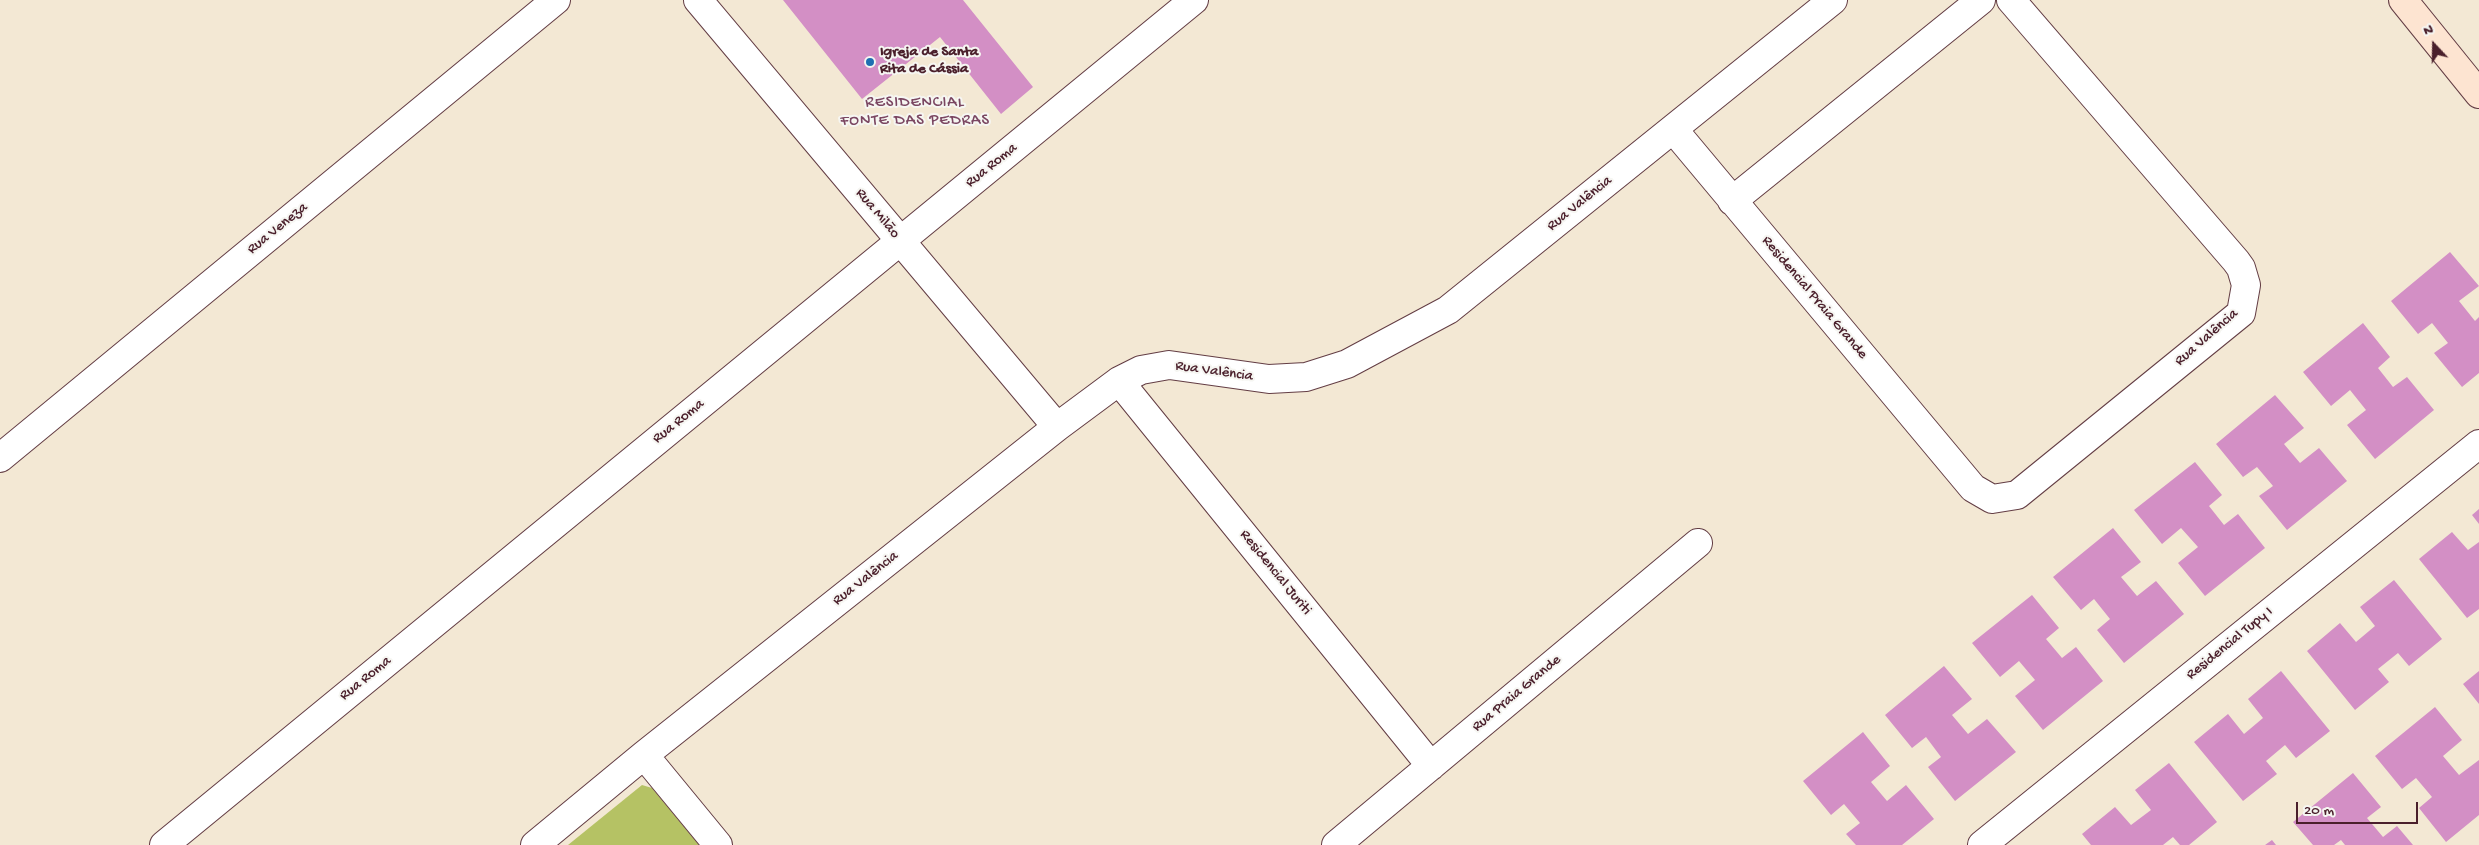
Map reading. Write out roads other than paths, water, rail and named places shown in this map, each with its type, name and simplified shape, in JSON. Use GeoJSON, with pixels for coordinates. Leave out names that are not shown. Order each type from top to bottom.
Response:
{"type":"FeatureCollection","features":[{"type":"Feature","properties":{"kind":"main road"},"geometry":{"type":"LineString","coordinates":[[2403,0],[2479,94]]}},
{"type":"Feature","properties":{"kind":"street","name":"Rua Veneza"},"geometry":{"type":"LineString","coordinates":[[0,458],[556,0]]}},
{"type":"Feature","properties":{"kind":"street","name":"Rua Milão"},"geometry":{"type":"LineString","coordinates":[[698,0],[1057,427]]}},
{"type":"Feature","properties":{"kind":"street","name":"Rua Roma"},"geometry":{"type":"LineString","coordinates":[[164,845],[1194,0]]}},
{"type":"Feature","properties":{"kind":"street","name":"Rua Valência"},"geometry":{"type":"LineString","coordinates":[[539,842],[644,755],[1057,427],[1119,381],[1141,370],[1169,365],[1278,379],[1306,377],[1346,364],[1448,310],[1833,0]]}},
{"type":"Feature","properties":{"kind":"street"},"geometry":{"type":"LineString","coordinates":[[1732,201],[1982,0]]}},
{"type":"Feature","properties":{"kind":"street","name":"Rua Valência"},"geometry":{"type":"LineString","coordinates":[[1956,467],[1973,488],[1992,499],[2017,495],[2241,313],[2246,285],[2241,268],[2011,0]]}},
{"type":"Feature","properties":{"kind":"street","name":"Residencial Praia Grande"},"geometry":{"type":"LineString","coordinates":[[1673,129],[1956,467]]}},
{"type":"Feature","properties":{"kind":"street","name":"Residencial Juriti"},"geometry":{"type":"LineString","coordinates":[[1119,381],[1431,766]]}},
{"type":"Feature","properties":{"kind":"street","name":"Residencial Tupy I"},"geometry":{"type":"LineString","coordinates":[[1982,845],[2479,444]]}},
{"type":"Feature","properties":{"kind":"street","name":"Rua Praia Grande"},"geometry":{"type":"LineString","coordinates":[[1336,845],[1698,543]]}},
{"type":"Feature","properties":{"kind":"street"},"geometry":{"type":"LineString","coordinates":[[644,755],[718,845]]}},
{"type":"Feature","properties":{"kind":"place","name":"Igreja de Santa Rita de Cássia"},"geometry":{"type":"Point","coordinates":[870,62]}},
{"type":"Feature","properties":{"kind":"district","name":"RESIDENCIAL FONTE DAS PEDRAS"},"geometry":{"type":"Point","coordinates":[915,113]}}]}
